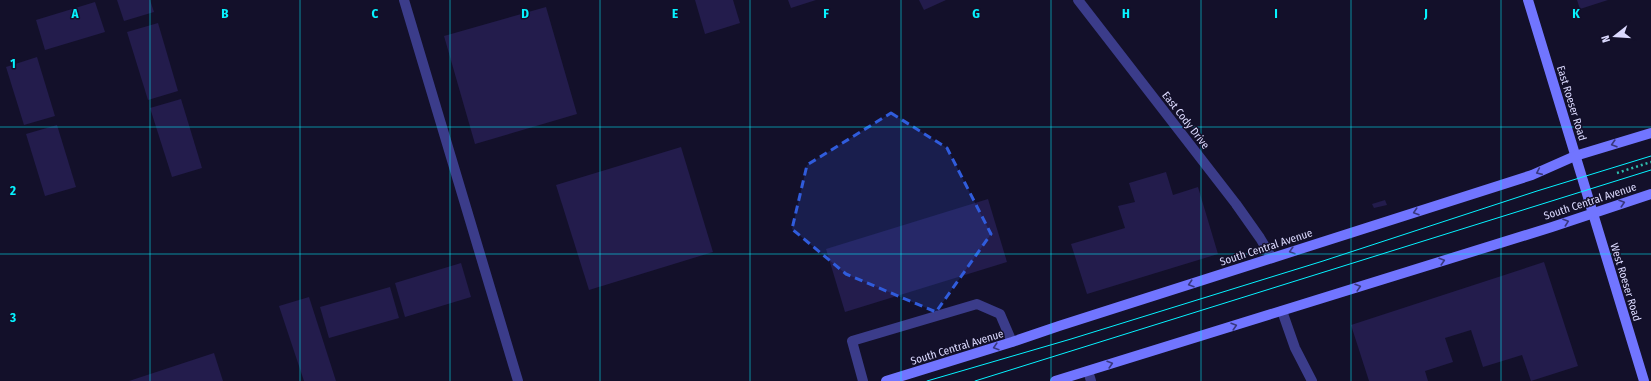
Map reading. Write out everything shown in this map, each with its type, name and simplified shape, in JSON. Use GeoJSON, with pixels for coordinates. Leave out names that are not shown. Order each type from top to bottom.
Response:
{"type":"FeatureCollection","features":[{"type":"Feature","properties":{"kind":"main road","name":"East Roeser Road"},"geometry":{"type":"LineString","coordinates":[[1528,0],[1592,213]]}},
{"type":"Feature","properties":{"kind":"main road","name":"South Central Avenue"},"geometry":{"type":"LineString","coordinates":[[886,381],[1532,175],[1575,156],[1651,133]]}},
{"type":"Feature","properties":{"kind":"main road","name":"South Central Avenue"},"geometry":{"type":"LineString","coordinates":[[1055,381],[1552,227],[1651,194]]}},
{"type":"Feature","properties":{"kind":"main road","name":"West Roeser Road"},"geometry":{"type":"LineString","coordinates":[[1592,213],[1644,381]]}},
{"type":"Feature","properties":{"kind":"street"},"geometry":{"type":"LineString","coordinates":[[404,0],[518,381]]}},
{"type":"Feature","properties":{"kind":"street","name":"East Cody Drive"},"geometry":{"type":"LineString","coordinates":[[1078,0],[1236,204],[1272,258]]}},
{"type":"Feature","properties":{"kind":"street"},"geometry":{"type":"LineString","coordinates":[[863,381],[852,341],[977,304],[1000,314],[1012,342]]}},
{"type":"Feature","properties":{"kind":"street"},"geometry":{"type":"LineString","coordinates":[[1282,311],[1295,348],[1312,381]]}},
{"type":"Feature","properties":{"kind":"street"},"geometry":{"type":"LineString","coordinates":[[1088,371],[1091,381]]}},
{"type":"Feature","properties":{"kind":"path"},"geometry":{"type":"LineString","coordinates":[[1617,173],[1651,162]]}},
{"type":"Feature","properties":{"kind":"highlighted area"},"geometry":{"type":"Polygon","coordinates":[[[891,113],[947,148],[991,234],[936,312],[846,274],[792,229],[807,165],[891,113]]]}},
{"type":"Feature","properties":{"kind":"building"},"geometry":{"type":"Polygon","coordinates":[[[117,0],[150,0],[154,12],[124,21],[117,0]]]}},
{"type":"Feature","properties":{"kind":"building"},"geometry":{"type":"Polygon","coordinates":[[[695,0],[733,0],[740,23],[705,34],[695,0]]]}},
{"type":"Feature","properties":{"kind":"building"},"geometry":{"type":"Polygon","coordinates":[[[788,0],[816,0],[791,8],[788,0]]]}},
{"type":"Feature","properties":{"kind":"building"},"geometry":{"type":"Polygon","coordinates":[[[919,0],[946,0],[924,10],[919,0]]]}},
{"type":"Feature","properties":{"kind":"building"},"geometry":{"type":"Polygon","coordinates":[[[1577,0],[1608,0],[1580,9],[1577,0]]]}},
{"type":"Feature","properties":{"kind":"building"},"geometry":{"type":"Polygon","coordinates":[[[95,2],[105,32],[45,50],[36,20],[95,2]]]}},
{"type":"Feature","properties":{"kind":"building"},"geometry":{"type":"Polygon","coordinates":[[[546,7],[577,114],[475,144],[444,36],[546,7]]]}},
{"type":"Feature","properties":{"kind":"building"},"geometry":{"type":"Polygon","coordinates":[[[158,23],[178,91],[148,100],[127,32],[158,23]]]}},
{"type":"Feature","properties":{"kind":"building"},"geometry":{"type":"Polygon","coordinates":[[[37,57],[55,116],[24,125],[6,67],[37,57]]]}},
{"type":"Feature","properties":{"kind":"building"},"geometry":{"type":"Polygon","coordinates":[[[181,99],[202,168],[172,177],[150,108],[181,99]]]}},
{"type":"Feature","properties":{"kind":"building"},"geometry":{"type":"Polygon","coordinates":[[[57,125],[76,187],[45,196],[26,134],[57,125]]]}},
{"type":"Feature","properties":{"kind":"building"},"geometry":{"type":"Polygon","coordinates":[[[681,147],[713,252],[589,290],[556,185],[681,147]]]}},
{"type":"Feature","properties":{"kind":"building"},"geometry":{"type":"Polygon","coordinates":[[[1166,172],[1173,195],[1198,187],[1218,254],[1087,294],[1071,244],[1125,228],[1118,206],[1135,202],[1129,183],[1166,172]]]}},
{"type":"Feature","properties":{"kind":"building"},"geometry":{"type":"Polygon","coordinates":[[[988,199],[1007,262],[845,312],[826,249],[988,199]]]}},
{"type":"Feature","properties":{"kind":"building"},"geometry":{"type":"Polygon","coordinates":[[[1385,200],[1387,205],[1374,208],[1372,204],[1385,200]]]}},
{"type":"Feature","properties":{"kind":"building"},"geometry":{"type":"Polygon","coordinates":[[[1544,262],[1578,366],[1531,381],[1522,355],[1483,367],[1471,330],[1445,338],[1453,362],[1425,371],[1428,381],[1369,381],[1351,325],[1544,262]]]}},
{"type":"Feature","properties":{"kind":"building"},"geometry":{"type":"Polygon","coordinates":[[[461,263],[471,297],[405,317],[395,283],[461,263]]]}},
{"type":"Feature","properties":{"kind":"building"},"geometry":{"type":"Polygon","coordinates":[[[390,287],[399,318],[329,338],[320,307],[390,287]]]}},
{"type":"Feature","properties":{"kind":"building"},"geometry":{"type":"Polygon","coordinates":[[[309,297],[336,381],[304,381],[279,306],[309,297]]]}},
{"type":"Feature","properties":{"kind":"building"},"geometry":{"type":"Polygon","coordinates":[[[214,353],[223,381],[129,381],[214,353]]]}},
{"type":"Feature","properties":{"kind":"tram line"},"geometry":{"type":"LineString","coordinates":[[927,381],[1071,339],[1323,261],[1537,191],[1651,156]]}},
{"type":"Feature","properties":{"kind":"tram line"},"geometry":{"type":"LineString","coordinates":[[975,381],[1651,170]]}}]}
